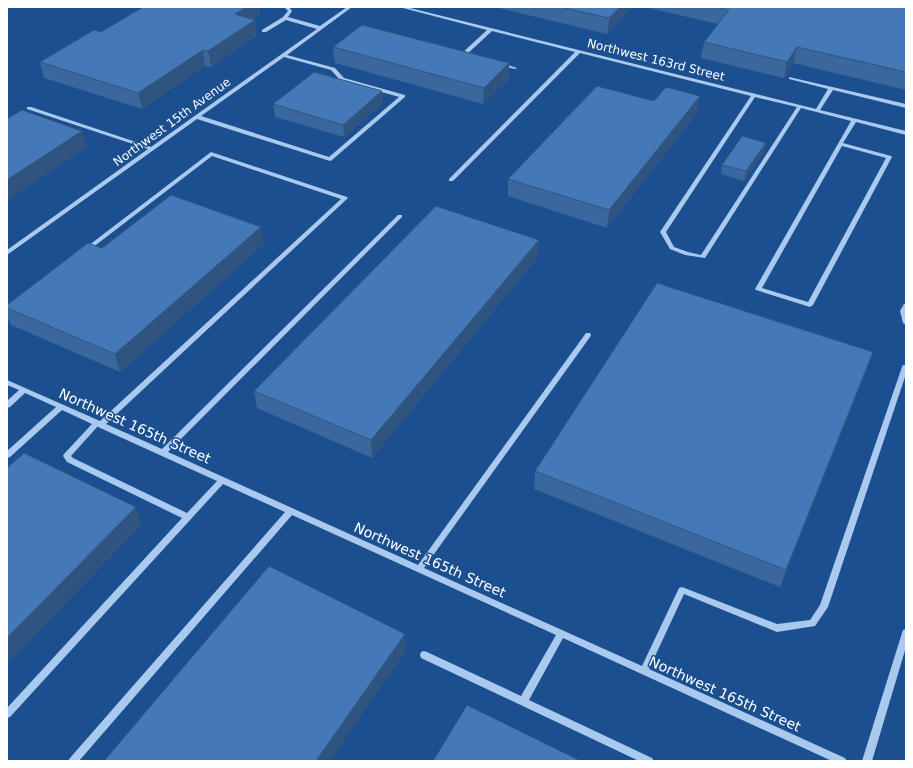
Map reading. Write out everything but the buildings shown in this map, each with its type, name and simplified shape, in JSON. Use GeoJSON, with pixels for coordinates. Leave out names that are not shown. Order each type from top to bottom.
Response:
{"type":"FeatureCollection","features":[{"type":"Feature","properties":{"kind":"street"},"geometry":{"type":"LineString","coordinates":[[264,31],[285,18],[290,11],[286,7]]}},
{"type":"Feature","properties":{"kind":"street","name":"Northwest 15th Avenue"},"geometry":{"type":"LineString","coordinates":[[7,253],[350,7]]}},
{"type":"Feature","properties":{"kind":"street","name":"Northwest 163rd Street"},"geometry":{"type":"LineString","coordinates":[[401,7],[906,133]]}},
{"type":"Feature","properties":{"kind":"street"},"geometry":{"type":"LineString","coordinates":[[285,18],[320,28]]}},
{"type":"Feature","properties":{"kind":"street"},"geometry":{"type":"LineString","coordinates":[[463,55],[491,29]]}},
{"type":"Feature","properties":{"kind":"street"},"geometry":{"type":"LineString","coordinates":[[451,180],[580,51]]}},
{"type":"Feature","properties":{"kind":"street"},"geometry":{"type":"LineString","coordinates":[[456,53],[471,56]]}},
{"type":"Feature","properties":{"kind":"street"},"geometry":{"type":"LineString","coordinates":[[197,117],[330,159],[403,96],[342,79],[333,69],[283,55]]}},
{"type":"Feature","properties":{"kind":"street"},"geometry":{"type":"LineString","coordinates":[[493,62],[515,68]]}},
{"type":"Feature","properties":{"kind":"street"},"geometry":{"type":"LineString","coordinates":[[791,78],[906,106]]}},
{"type":"Feature","properties":{"kind":"street"},"geometry":{"type":"LineString","coordinates":[[818,111],[831,88]]}},
{"type":"Feature","properties":{"kind":"street"},"geometry":{"type":"LineString","coordinates":[[754,95],[663,232],[672,248],[687,254],[703,256],[800,106]]}},
{"type":"Feature","properties":{"kind":"street"},"geometry":{"type":"LineString","coordinates":[[29,108],[152,150]]}},
{"type":"Feature","properties":{"kind":"street"},"geometry":{"type":"LineString","coordinates":[[840,144],[889,157],[810,305],[758,289],[828,165],[840,144],[854,120]]}},
{"type":"Feature","properties":{"kind":"street"},"geometry":{"type":"LineString","coordinates":[[82,254],[211,154],[345,198],[99,424],[67,456],[70,460],[188,517]]}},
{"type":"Feature","properties":{"kind":"street"},"geometry":{"type":"LineString","coordinates":[[163,453],[400,216]]}},
{"type":"Feature","properties":{"kind":"street"},"geometry":{"type":"LineString","coordinates":[[906,305],[903,311],[906,324]]}},
{"type":"Feature","properties":{"kind":"street"},"geometry":{"type":"LineString","coordinates":[[419,569],[588,335]]}},
{"type":"Feature","properties":{"kind":"street"},"geometry":{"type":"LineString","coordinates":[[644,671],[682,590],[777,628],[812,623],[824,607],[906,368]]}},
{"type":"Feature","properties":{"kind":"street","name":"Northwest 165th Street"},"geometry":{"type":"LineString","coordinates":[[7,382],[842,761]]}},
{"type":"Feature","properties":{"kind":"street"},"geometry":{"type":"LineString","coordinates":[[7,405],[24,390]]}},
{"type":"Feature","properties":{"kind":"street"},"geometry":{"type":"LineString","coordinates":[[7,455],[61,407]]}},
{"type":"Feature","properties":{"kind":"street"},"geometry":{"type":"LineString","coordinates":[[7,714],[222,480]]}},
{"type":"Feature","properties":{"kind":"street"},"geometry":{"type":"LineString","coordinates":[[73,761],[290,511]]}},
{"type":"Feature","properties":{"kind":"street"},"geometry":{"type":"LineString","coordinates":[[867,761],[906,633]]}},
{"type":"Feature","properties":{"kind":"street"},"geometry":{"type":"LineString","coordinates":[[523,702],[561,634]]}},
{"type":"Feature","properties":{"kind":"street"},"geometry":{"type":"LineString","coordinates":[[424,655],[649,761]]}}]}
